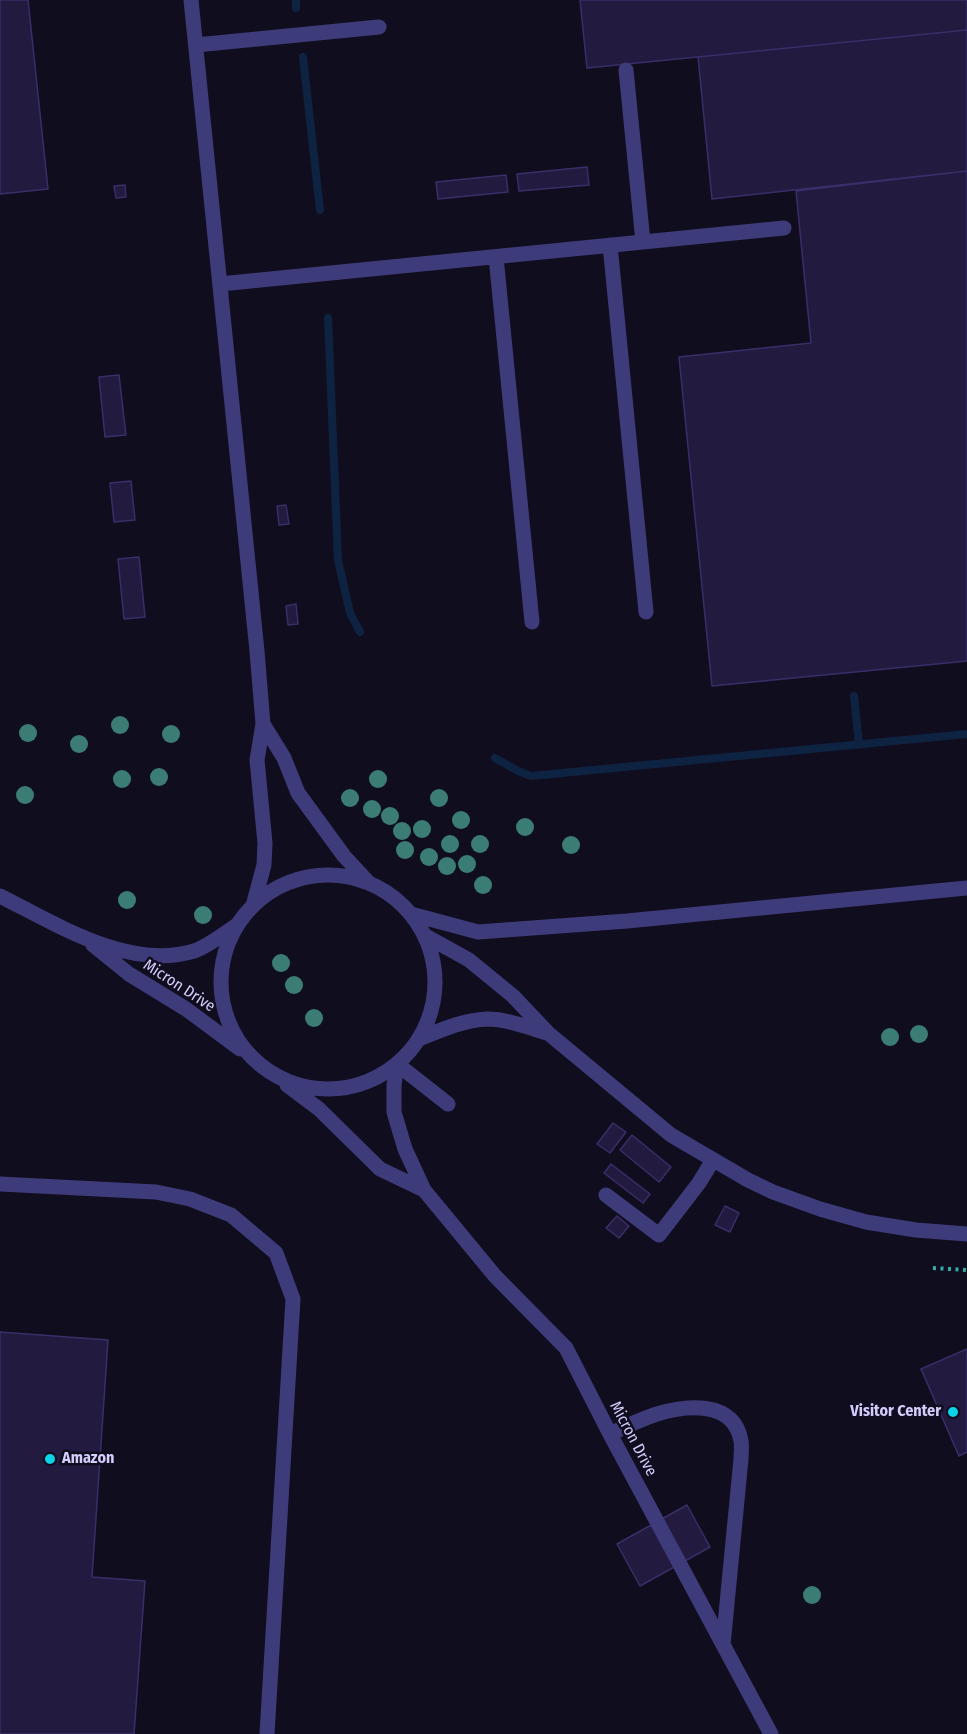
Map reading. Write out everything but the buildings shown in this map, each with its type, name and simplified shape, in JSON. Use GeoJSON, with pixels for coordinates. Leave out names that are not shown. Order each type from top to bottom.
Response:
{"type":"FeatureCollection","features":[{"type":"Feature","properties":{"kind":"lane"},"geometry":{"type":"LineString","coordinates":[[191,0],[263,724],[257,760],[265,843],[264,865],[253,906]]}},
{"type":"Feature","properties":{"kind":"lane"},"geometry":{"type":"LineString","coordinates":[[196,45],[379,27]]}},
{"type":"Feature","properties":{"kind":"lane"},"geometry":{"type":"LineString","coordinates":[[626,70],[643,242]]}},
{"type":"Feature","properties":{"kind":"lane"},"geometry":{"type":"LineString","coordinates":[[220,284],[784,228]]}},
{"type":"Feature","properties":{"kind":"lane"},"geometry":{"type":"LineString","coordinates":[[609,245],[646,612]]}},
{"type":"Feature","properties":{"kind":"lane"},"geometry":{"type":"LineString","coordinates":[[496,257],[532,622]]}},
{"type":"Feature","properties":{"kind":"lane"},"geometry":{"type":"LineString","coordinates":[[263,724],[284,758],[298,793],[344,856],[371,884],[392,897],[411,914],[424,935],[432,955],[435,976],[434,998],[429,1019],[419,1039],[397,1064],[375,1078],[350,1087],[324,1089],[298,1085],[273,1075],[252,1058],[235,1035],[224,1009],[221,980],[225,951],[237,925],[253,906],[270,893],[288,884],[309,878],[330,876],[351,878],[371,884]]}},
{"type":"Feature","properties":{"kind":"lane"},"geometry":{"type":"LineString","coordinates":[[411,914],[478,932],[627,921],[967,888]]}},
{"type":"Feature","properties":{"kind":"lane","name":"Micron Drive"},"geometry":{"type":"LineString","coordinates":[[0,896],[89,941],[135,953],[168,956],[196,951],[237,925]]}},
{"type":"Feature","properties":{"kind":"lane"},"geometry":{"type":"LineString","coordinates":[[424,935],[469,960],[513,996],[548,1033],[671,1135],[748,1180],[820,1209],[876,1224],[967,1234]]}},
{"type":"Feature","properties":{"kind":"lane","name":"Micron Drive"},"geometry":{"type":"LineString","coordinates":[[89,941],[129,974],[186,1009],[252,1058]]}},
{"type":"Feature","properties":{"kind":"lane"},"geometry":{"type":"LineString","coordinates":[[419,1039],[458,1024],[487,1019],[509,1022],[548,1033]]}},
{"type":"Feature","properties":{"kind":"lane"},"geometry":{"type":"LineString","coordinates":[[397,1064],[448,1104]]}},
{"type":"Feature","properties":{"kind":"lane","name":"Micron Drive"},"geometry":{"type":"LineString","coordinates":[[397,1064],[394,1112],[405,1149],[424,1190],[495,1276],[566,1348],[609,1434],[771,1734]]}},
{"type":"Feature","properties":{"kind":"lane","name":"Micron Drive"},"geometry":{"type":"LineString","coordinates":[[273,1075],[319,1109],[380,1169],[424,1190]]}},
{"type":"Feature","properties":{"kind":"lane"},"geometry":{"type":"LineString","coordinates":[[606,1195],[659,1235],[714,1160]]}},
{"type":"Feature","properties":{"kind":"lane"},"geometry":{"type":"LineString","coordinates":[[0,1184],[156,1192],[190,1199],[231,1215],[276,1254],[293,1299],[267,1734]]}},
{"type":"Feature","properties":{"kind":"lane"},"geometry":{"type":"LineString","coordinates":[[609,1434],[655,1415],[683,1408],[717,1410],[733,1420],[741,1440],[741,1459],[723,1646]]}},
{"type":"Feature","properties":{"kind":"path"},"geometry":{"type":"LineString","coordinates":[[933,1268],[967,1270]]}},
{"type":"Feature","properties":{"kind":"waterway"},"geometry":{"type":"LineString","coordinates":[[296,0],[296,8]]}},
{"type":"Feature","properties":{"kind":"waterway"},"geometry":{"type":"LineString","coordinates":[[303,57],[320,210]]}},
{"type":"Feature","properties":{"kind":"waterway"},"geometry":{"type":"LineString","coordinates":[[328,318],[338,560],[350,613],[360,632]]}},
{"type":"Feature","properties":{"kind":"waterway"},"geometry":{"type":"LineString","coordinates":[[854,696],[859,744]]}},
{"type":"Feature","properties":{"kind":"waterway"},"geometry":{"type":"LineString","coordinates":[[495,758],[531,776],[967,734]]}},
{"type":"Feature","properties":{"kind":"place","name":"Visitor Center"},"geometry":{"type":"Point","coordinates":[953,1412]}},
{"type":"Feature","properties":{"kind":"place","name":"Amazon"},"geometry":{"type":"Point","coordinates":[50,1459]}}]}
